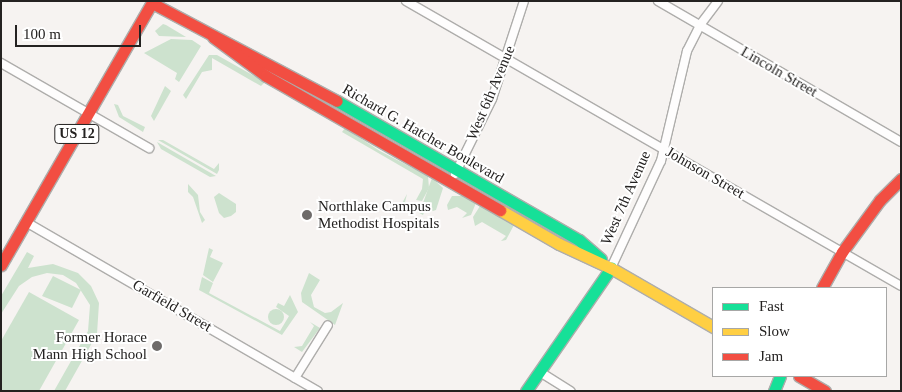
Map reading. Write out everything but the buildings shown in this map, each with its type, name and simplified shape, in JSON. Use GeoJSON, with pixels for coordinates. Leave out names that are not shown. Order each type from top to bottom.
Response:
{"type":"FeatureCollection","features":[{"type":"Feature","properties":{"kind":"main road","name":"Richard G. Hatcher Boulevard"},"geometry":{"type":"LineString","coordinates":[[152,2],[213,37],[274,65],[579,240],[611,268]]}},
{"type":"Feature","properties":{"kind":"main road","name":"US 12"},"geometry":{"type":"LineString","coordinates":[[1,265],[152,2]]}},
{"type":"Feature","properties":{"kind":"main road","name":"Richard G. Hatcher Boulevard"},"geometry":{"type":"LineString","coordinates":[[213,37],[256,70],[572,251],[611,268],[712,326]]}},
{"type":"Feature","properties":{"kind":"main road"},"geometry":{"type":"LineString","coordinates":[[328,111],[334,100]]}},
{"type":"Feature","properties":{"kind":"main road"},"geometry":{"type":"LineString","coordinates":[[823,287],[842,252],[880,200],[901,179]]}},
{"type":"Feature","properties":{"kind":"main road","name":"West 7th Avenue"},"geometry":{"type":"LineString","coordinates":[[526,391],[611,268]]}},
{"type":"Feature","properties":{"kind":"main road"},"geometry":{"type":"LineString","coordinates":[[774,391],[780,377]]}},
{"type":"Feature","properties":{"kind":"main road"},"geometry":{"type":"LineString","coordinates":[[801,377],[825,391]]}},
{"type":"Feature","properties":{"kind":"street","name":"Johnson Street"},"geometry":{"type":"LineString","coordinates":[[406,1],[901,286]]}},
{"type":"Feature","properties":{"kind":"street","name":"West 6th Avenue"},"geometry":{"type":"LineString","coordinates":[[452,183],[492,98],[507,59],[524,1]]}},
{"type":"Feature","properties":{"kind":"street","name":"Lincoln Street"},"geometry":{"type":"LineString","coordinates":[[658,1],[901,142]]}},
{"type":"Feature","properties":{"kind":"street","name":"West 7th Avenue"},"geometry":{"type":"LineString","coordinates":[[611,268],[646,197],[664,150],[687,51],[700,25],[718,1]]}},
{"type":"Feature","properties":{"kind":"street"},"geometry":{"type":"LineString","coordinates":[[1,64],[149,148]]}},
{"type":"Feature","properties":{"kind":"street","name":"Garfield Street"},"geometry":{"type":"LineString","coordinates":[[26,222],[318,391]]}},
{"type":"Feature","properties":{"kind":"street"},"geometry":{"type":"LineString","coordinates":[[295,378],[328,325]]}},
{"type":"Feature","properties":{"kind":"street"},"geometry":{"type":"LineString","coordinates":[[540,372],[572,391]]}},
{"type":"Feature","properties":{"kind":"green space"},"geometry":{"type":"Polygon","coordinates":[[[163,24],[186,37],[159,36],[155,31],[163,24]]]}},
{"type":"Feature","properties":{"kind":"green space"},"geometry":{"type":"Polygon","coordinates":[[[171,39],[192,40],[201,46],[179,82],[175,79],[177,73],[144,53],[171,39]]]}},
{"type":"Feature","properties":{"kind":"green space"},"geometry":{"type":"Polygon","coordinates":[[[209,55],[217,55],[265,82],[261,86],[212,58],[212,70],[202,72],[186,99],[183,95],[209,55]]]}},
{"type":"Feature","properties":{"kind":"green space"},"geometry":{"type":"Polygon","coordinates":[[[165,86],[171,91],[154,121],[151,116],[165,86]]]}},
{"type":"Feature","properties":{"kind":"green space"},"geometry":{"type":"Polygon","coordinates":[[[114,104],[118,105],[123,116],[145,127],[143,132],[119,117],[114,104]]]}},
{"type":"Feature","properties":{"kind":"green space"},"geometry":{"type":"Polygon","coordinates":[[[345,128],[380,151],[428,176],[429,188],[422,201],[416,200],[422,189],[423,179],[342,132],[345,128]]]}},
{"type":"Feature","properties":{"kind":"green space"},"geometry":{"type":"Polygon","coordinates":[[[158,140],[163,140],[214,169],[219,163],[217,174],[158,140]]]}},
{"type":"Feature","properties":{"kind":"green space"},"geometry":{"type":"Polygon","coordinates":[[[157,142],[216,176],[210,177],[161,149],[157,142]]]}},
{"type":"Feature","properties":{"kind":"green space"},"geometry":{"type":"Polygon","coordinates":[[[432,178],[443,188],[436,210],[433,211],[423,203],[432,178]]]}},
{"type":"Feature","properties":{"kind":"green space"},"geometry":{"type":"Polygon","coordinates":[[[188,184],[198,195],[200,212],[205,220],[202,223],[193,197],[188,192],[188,184]]]}},
{"type":"Feature","properties":{"kind":"green space"},"geometry":{"type":"Polygon","coordinates":[[[219,193],[236,204],[236,212],[231,216],[224,218],[219,213],[214,197],[219,193]]]}},
{"type":"Feature","properties":{"kind":"green space"},"geometry":{"type":"Polygon","coordinates":[[[407,194],[405,202],[412,206],[414,203],[422,203],[425,210],[423,215],[414,210],[411,214],[400,207],[407,194]]]}},
{"type":"Feature","properties":{"kind":"green space"},"geometry":{"type":"Polygon","coordinates":[[[452,196],[462,196],[476,203],[471,215],[462,218],[467,213],[457,207],[448,210],[447,205],[452,196]]]}},
{"type":"Feature","properties":{"kind":"green space"},"geometry":{"type":"Polygon","coordinates":[[[480,206],[514,225],[506,240],[501,241],[506,236],[482,222],[475,226],[473,217],[480,206]]]}},
{"type":"Feature","properties":{"kind":"green space"},"geometry":{"type":"Polygon","coordinates":[[[209,248],[213,250],[210,257],[223,263],[213,282],[203,275],[209,248]]]}},
{"type":"Feature","properties":{"kind":"green space"},"geometry":{"type":"Polygon","coordinates":[[[27,252],[34,256],[28,268],[53,264],[78,273],[91,286],[99,303],[97,334],[65,391],[54,391],[88,331],[90,305],[76,283],[63,275],[47,273],[32,277],[19,286],[1,314],[1,296],[27,252]]]}},
{"type":"Feature","properties":{"kind":"green space"},"geometry":{"type":"Polygon","coordinates":[[[309,273],[320,280],[311,295],[314,307],[325,313],[331,312],[343,303],[335,325],[302,302],[301,293],[309,273]]]}},
{"type":"Feature","properties":{"kind":"green space"},"geometry":{"type":"Polygon","coordinates":[[[53,276],[81,290],[72,308],[42,296],[53,276]]]}},
{"type":"Feature","properties":{"kind":"green space"},"geometry":{"type":"Polygon","coordinates":[[[202,277],[213,283],[209,293],[280,331],[289,316],[276,307],[278,303],[284,306],[290,295],[298,312],[282,335],[199,290],[202,277]]]}},
{"type":"Feature","properties":{"kind":"green space"},"geometry":{"type":"Polygon","coordinates":[[[29,292],[79,320],[39,391],[1,391],[1,341],[29,292]]]}},
{"type":"Feature","properties":{"kind":"green space"},"geometry":{"type":"Polygon","coordinates":[[[276,309],[284,317],[276,325],[268,317],[276,309]]]}},
{"type":"Feature","properties":{"kind":"green space"},"geometry":{"type":"Polygon","coordinates":[[[310,322],[320,328],[302,352],[294,347],[302,346],[314,326],[310,322]]]}},
{"type":"Feature","properties":{"kind":"traffic: fast"},"geometry":{"type":"LineString","coordinates":[[337,101],[579,240],[601,259]]}},
{"type":"Feature","properties":{"kind":"traffic: fast"},"geometry":{"type":"LineString","coordinates":[[526,391],[611,268]]}},
{"type":"Feature","properties":{"kind":"traffic: fast"},"geometry":{"type":"LineString","coordinates":[[774,391],[780,377]]}},
{"type":"Feature","properties":{"kind":"traffic: slow"},"geometry":{"type":"LineString","coordinates":[[500,210],[559,244],[611,268],[712,326]]}},
{"type":"Feature","properties":{"kind":"traffic: jam"},"geometry":{"type":"LineString","coordinates":[[1,265],[153,1]]}},
{"type":"Feature","properties":{"kind":"traffic: jam"},"geometry":{"type":"LineString","coordinates":[[152,3],[337,101]]}},
{"type":"Feature","properties":{"kind":"traffic: jam"},"geometry":{"type":"LineString","coordinates":[[213,37],[266,76],[500,210]]}},
{"type":"Feature","properties":{"kind":"traffic: jam"},"geometry":{"type":"LineString","coordinates":[[823,287],[842,252],[880,200],[901,179]]}},
{"type":"Feature","properties":{"kind":"traffic: jam"},"geometry":{"type":"LineString","coordinates":[[801,377],[825,391]]}},
{"type":"Feature","properties":{"kind":"place","name":"Northlake Campus Methodist Hospitals"},"geometry":{"type":"Point","coordinates":[307,215]}},
{"type":"Feature","properties":{"kind":"place","name":"Former Horace Mann High School"},"geometry":{"type":"Point","coordinates":[157,346]}}]}
